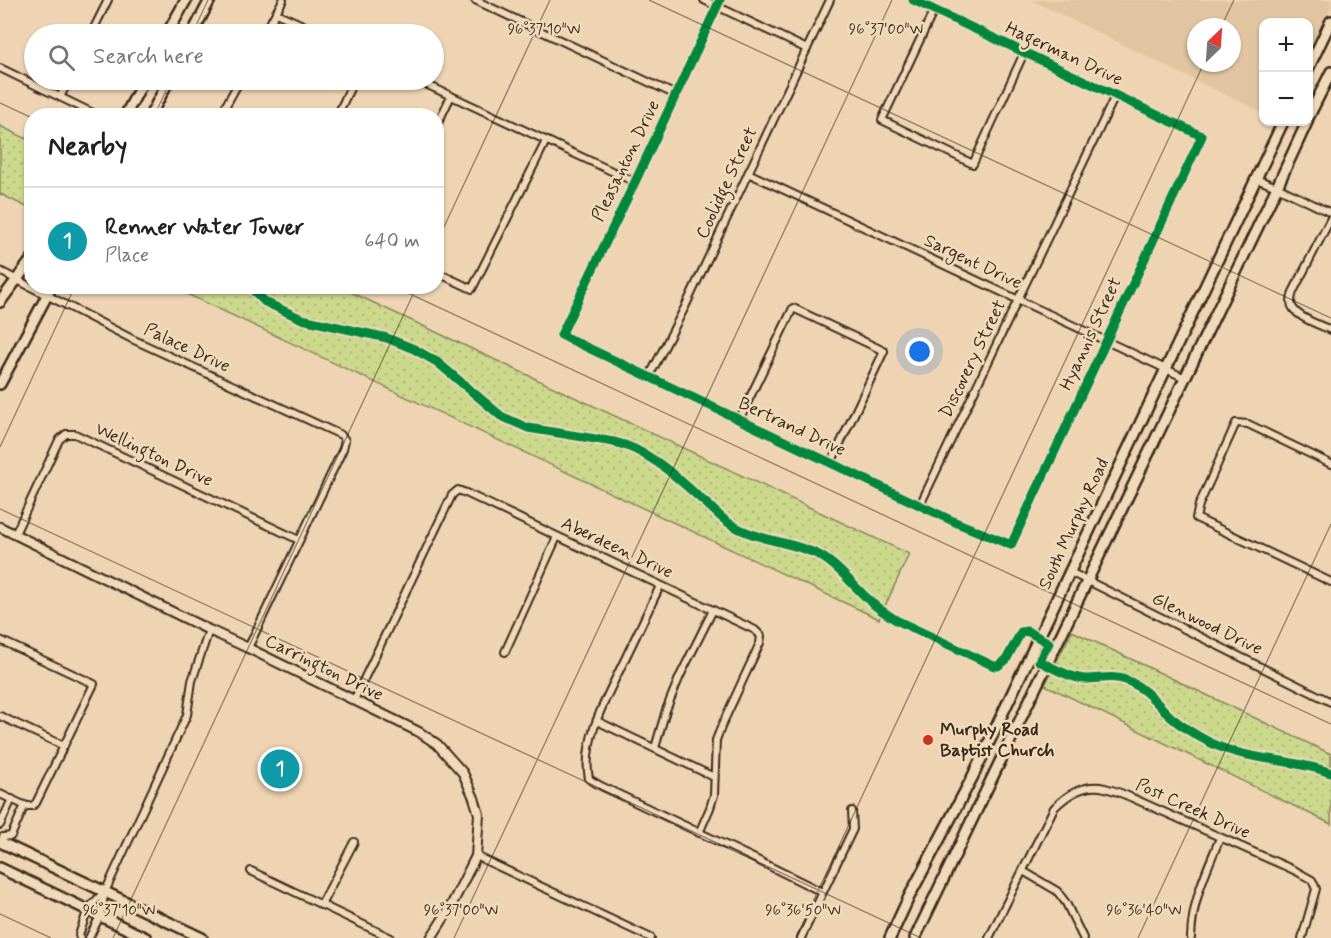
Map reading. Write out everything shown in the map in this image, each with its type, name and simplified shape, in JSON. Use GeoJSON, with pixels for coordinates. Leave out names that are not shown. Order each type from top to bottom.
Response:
{"type":"FeatureCollection","features":[{"type":"Feature","properties":{"kind":"main road"},"geometry":{"type":"LineString","coordinates":[[173,24],[186,0]]}},
{"type":"Feature","properties":{"kind":"main road"},"geometry":{"type":"LineString","coordinates":[[197,24],[210,0]]}},
{"type":"Feature","properties":{"kind":"main road"},"geometry":{"type":"LineString","coordinates":[[1313,59],[1331,21]]}},
{"type":"Feature","properties":{"kind":"main road"},"geometry":{"type":"LineString","coordinates":[[1313,69],[1330,74]]}},
{"type":"Feature","properties":{"kind":"main road","name":"South Murphy Road"},"geometry":{"type":"LineString","coordinates":[[1313,110],[1330,74]]}},
{"type":"Feature","properties":{"kind":"main road"},"geometry":{"type":"LineString","coordinates":[[129,108],[139,90]]}},
{"type":"Feature","properties":{"kind":"main road"},"geometry":{"type":"LineString","coordinates":[[154,108],[164,90]]}},
{"type":"Feature","properties":{"kind":"main road","name":"South Murphy Road"},"geometry":{"type":"LineString","coordinates":[[890,938],[972,778],[1281,126]]}},
{"type":"Feature","properties":{"kind":"main road","name":"South Murphy Road"},"geometry":{"type":"LineString","coordinates":[[915,938],[1305,126]]}},
{"type":"Feature","properties":{"kind":"main road"},"geometry":{"type":"LineString","coordinates":[[0,302],[24,269]]}},
{"type":"Feature","properties":{"kind":"main road"},"geometry":{"type":"LineString","coordinates":[[0,384],[48,294]]}},
{"type":"Feature","properties":{"kind":"main road"},"geometry":{"type":"LineString","coordinates":[[949,822],[967,832]]}},
{"type":"Feature","properties":{"kind":"main road"},"geometry":{"type":"LineString","coordinates":[[1,840],[202,938]]}},
{"type":"Feature","properties":{"kind":"main road"},"geometry":{"type":"LineString","coordinates":[[0,868],[146,938]]}},
{"type":"Feature","properties":{"kind":"street"},"geometry":{"type":"LineString","coordinates":[[270,24],[283,0]]}},
{"type":"Feature","properties":{"kind":"street"},"geometry":{"type":"LineString","coordinates":[[475,0],[676,96]]}},
{"type":"Feature","properties":{"kind":"street"},"geometry":{"type":"LineString","coordinates":[[704,0],[718,3],[807,49]]}},
{"type":"Feature","properties":{"kind":"street","name":"Coolidge Street"},"geometry":{"type":"LineString","coordinates":[[650,377],[830,0]]}},
{"type":"Feature","properties":{"kind":"street","name":"Hagerman Drive"},"geometry":{"type":"LineString","coordinates":[[913,0],[1202,136]]}},
{"type":"Feature","properties":{"kind":"street"},"geometry":{"type":"LineString","coordinates":[[95,24],[105,1]]}},
{"type":"Feature","properties":{"kind":"street","name":"Pleasanton Drive"},"geometry":{"type":"LineString","coordinates":[[561,335],[718,3]]}},
{"type":"Feature","properties":{"kind":"street"},"geometry":{"type":"LineString","coordinates":[[934,10],[882,120],[973,164],[1024,53]]}},
{"type":"Feature","properties":{"kind":"street"},"geometry":{"type":"LineString","coordinates":[[276,13],[300,24]]}},
{"type":"Feature","properties":{"kind":"street"},"geometry":{"type":"LineString","coordinates":[[0,68],[24,80]]}},
{"type":"Feature","properties":{"kind":"street"},"geometry":{"type":"LineString","coordinates":[[46,90],[83,108]]}},
{"type":"Feature","properties":{"kind":"street"},"geometry":{"type":"LineString","coordinates":[[60,97],[64,90]]}},
{"type":"Feature","properties":{"kind":"street"},"geometry":{"type":"LineString","coordinates":[[224,108],[234,90]]}},
{"type":"Feature","properties":{"kind":"street"},"geometry":{"type":"LineString","coordinates":[[341,108],[349,90]]}},
{"type":"Feature","properties":{"kind":"street"},"geometry":{"type":"LineString","coordinates":[[438,90],[635,182]]}},
{"type":"Feature","properties":{"kind":"street"},"geometry":{"type":"LineString","coordinates":[[444,110],[451,96]]}},
{"type":"Feature","properties":{"kind":"street","name":"Discovery Street"},"geometry":{"type":"LineString","coordinates":[[920,505],[1115,96]]}},
{"type":"Feature","properties":{"kind":"street","name":"Hyannis Street"},"geometry":{"type":"LineString","coordinates":[[1011,545],[1202,136]]}},
{"type":"Feature","properties":{"kind":"street"},"geometry":{"type":"LineString","coordinates":[[444,276],[472,289],[546,141]]}},
{"type":"Feature","properties":{"kind":"street","name":"Sargent Drive"},"geometry":{"type":"LineString","coordinates":[[748,173],[1185,378]]}},
{"type":"Feature","properties":{"kind":"street"},"geometry":{"type":"LineString","coordinates":[[1256,179],[1331,213]]}},
{"type":"Feature","properties":{"kind":"street"},"geometry":{"type":"LineString","coordinates":[[1331,218],[1293,292],[1291,303],[1295,312],[1331,330]]}},
{"type":"Feature","properties":{"kind":"street","name":"Palace Drive"},"geometry":{"type":"LineString","coordinates":[[0,271],[24,282]]}},
{"type":"Feature","properties":{"kind":"street","name":"Palace Drive"},"geometry":{"type":"LineString","coordinates":[[55,294],[132,339],[341,435],[345,441],[343,449],[299,540]]}},
{"type":"Feature","properties":{"kind":"street"},"geometry":{"type":"LineString","coordinates":[[739,420],[793,308],[884,351],[831,463]]}},
{"type":"Feature","properties":{"kind":"street","name":"Bertrand Drive"},"geometry":{"type":"LineString","coordinates":[[561,335],[955,522],[1011,545]]}},
{"type":"Feature","properties":{"kind":"street"},"geometry":{"type":"LineString","coordinates":[[1331,464],[1248,424],[1236,423],[1199,505],[1196,518],[1331,582]]}},
{"type":"Feature","properties":{"kind":"street","name":"Wellington Drive"},"geometry":{"type":"LineString","coordinates":[[15,534],[59,440],[66,434],[75,434],[299,540]]}},
{"type":"Feature","properties":{"kind":"street","name":"Aberdeen Drive"},"geometry":{"type":"LineString","coordinates":[[354,700],[452,495],[458,490],[755,630],[760,636],[760,643],[716,740],[714,777]]}},
{"type":"Feature","properties":{"kind":"street","name":"Carrington Drive"},"geometry":{"type":"LineString","coordinates":[[0,527],[419,732],[437,744],[463,773],[479,813],[476,856],[450,908],[431,938]]}},
{"type":"Feature","properties":{"kind":"street"},"geometry":{"type":"LineString","coordinates":[[505,652],[557,537]]}},
{"type":"Feature","properties":{"kind":"street"},"geometry":{"type":"LineString","coordinates":[[248,648],[299,540]]}},
{"type":"Feature","properties":{"kind":"street","name":"Glenwood Drive"},"geometry":{"type":"LineString","coordinates":[[1070,572],[1331,702]]}},
{"type":"Feature","properties":{"kind":"street"},"geometry":{"type":"LineString","coordinates":[[660,586],[597,721],[586,768],[588,779],[822,892]]}},
{"type":"Feature","properties":{"kind":"street"},"geometry":{"type":"LineString","coordinates":[[655,748],[670,702],[713,610]]}},
{"type":"Feature","properties":{"kind":"street"},"geometry":{"type":"LineString","coordinates":[[89,938],[100,916],[105,892],[187,715],[192,681],[209,630]]}},
{"type":"Feature","properties":{"kind":"street"},"geometry":{"type":"LineString","coordinates":[[0,640],[94,684],[39,799],[28,806],[11,836],[1,840]]}},
{"type":"Feature","properties":{"kind":"street"},"geometry":{"type":"LineString","coordinates":[[0,716],[64,746]]}},
{"type":"Feature","properties":{"kind":"street"},"geometry":{"type":"LineString","coordinates":[[597,721],[714,777],[714,795],[699,833]]}},
{"type":"Feature","properties":{"kind":"street","name":"Post Creek Drive"},"geometry":{"type":"LineString","coordinates":[[1023,871],[1054,808],[1065,797],[1078,790],[1104,787],[1312,880],[1316,889],[1302,938]]}},
{"type":"Feature","properties":{"kind":"street"},"geometry":{"type":"LineString","coordinates":[[0,794],[28,806]]}},
{"type":"Feature","properties":{"kind":"street"},"geometry":{"type":"LineString","coordinates":[[0,825],[12,799]]}},
{"type":"Feature","properties":{"kind":"street"},"geometry":{"type":"LineString","coordinates":[[801,938],[853,829],[852,811]]}},
{"type":"Feature","properties":{"kind":"street"},"geometry":{"type":"LineString","coordinates":[[1191,938],[1196,898],[1220,838]]}},
{"type":"Feature","properties":{"kind":"street"},"geometry":{"type":"LineString","coordinates":[[321,905],[354,842]]}},
{"type":"Feature","properties":{"kind":"street"},"geometry":{"type":"LineString","coordinates":[[476,856],[651,938]]}},
{"type":"Feature","properties":{"kind":"street"},"geometry":{"type":"LineString","coordinates":[[251,871],[391,938]]}},
{"type":"Feature","properties":{"kind":"street"},"geometry":{"type":"LineString","coordinates":[[989,938],[1023,871],[1057,891],[1066,903],[1083,938]]}},
{"type":"Feature","properties":{"kind":"street"},"geometry":{"type":"LineString","coordinates":[[80,938],[88,909],[105,892]]}},
{"type":"Feature","properties":{"kind":"shaded area"},"geometry":{"type":"Polygon","coordinates":[[[1031,0],[1331,0],[1331,8],[1313,46],[1313,18],[1259,18],[1259,111],[1031,0]]]}},
{"type":"Feature","properties":{"kind":"green space"},"geometry":{"type":"Polygon","coordinates":[[[0,126],[24,138],[24,206],[0,194],[0,126]]]}},
{"type":"Feature","properties":{"kind":"green space"},"geometry":{"type":"Polygon","coordinates":[[[187,294],[355,294],[909,554],[879,619],[187,294]]]}},
{"type":"Feature","properties":{"kind":"green space"},"geometry":{"type":"Polygon","coordinates":[[[1072,631],[1331,754],[1331,824],[1045,685],[1072,631]]]}},
{"type":"Feature","properties":{"kind":"cycle path"},"geometry":{"type":"LineString","coordinates":[[720,0],[561,335],[955,522],[1011,545],[1202,136],[913,0]]}},
{"type":"Feature","properties":{"kind":"cycle path"},"geometry":{"type":"LineString","coordinates":[[257,294],[265,302],[302,319],[387,338],[414,349],[437,362],[501,416],[528,428],[614,442],[641,452],[653,459],[729,523],[751,534],[819,555],[839,570],[873,604],[896,620],[994,666],[1006,660],[1021,632],[1027,631],[1049,643],[1039,661],[1074,677],[1116,678],[1133,683],[1177,722],[1211,743],[1240,753],[1331,773]]}},
{"type":"Feature","properties":{"kind":"place","name":"Murphy Road Baptist Church"},"geometry":{"type":"Point","coordinates":[928,740]}},
{"type":"Feature","properties":{"kind":"place","name":"Renner Water Tower"},"geometry":{"type":"Point","coordinates":[280,769]}}]}
